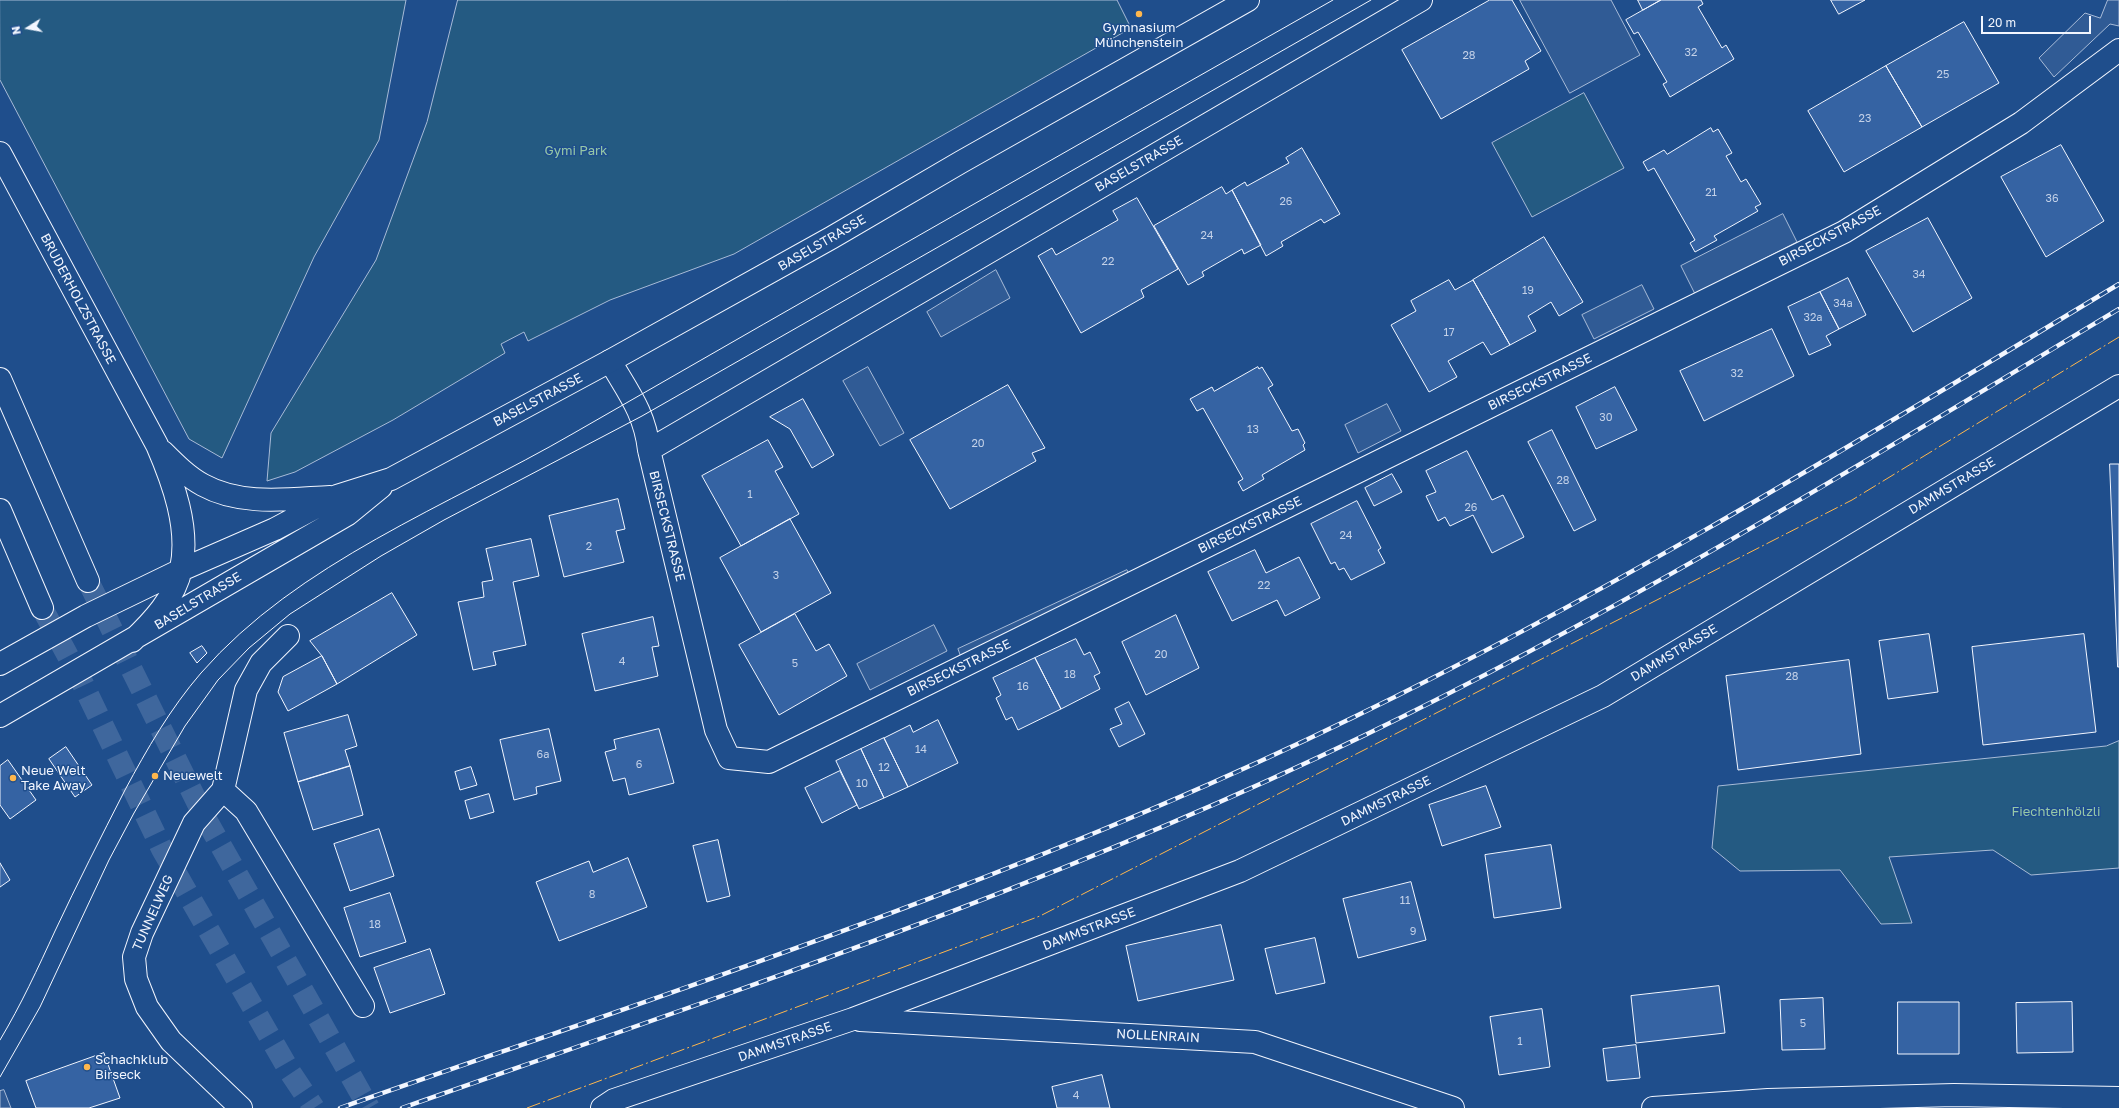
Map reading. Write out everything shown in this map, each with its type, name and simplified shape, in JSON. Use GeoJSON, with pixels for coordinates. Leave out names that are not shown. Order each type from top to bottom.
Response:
{"type":"FeatureCollection","features":[{"type":"Feature","properties":{"kind":"street","name":"BASELSTRASSE"},"geometry":{"type":"LineString","coordinates":[[0,664],[86,616],[181,570],[275,528],[337,496],[390,479],[610,361],[831,238],[961,162],[1248,0]]}},
{"type":"Feature","properties":{"kind":"street","name":"BASELSTRASSE"},"geometry":{"type":"LineString","coordinates":[[649,450],[1421,0]]}},
{"type":"Feature","properties":{"kind":"street","name":"BIRSECKSTRASSE"},"geometry":{"type":"LineString","coordinates":[[610,361],[642,416],[647,431],[649,450],[716,730],[729,758],[769,762],[1844,232],[2021,123],[2119,50]]}},
{"type":"Feature","properties":{"kind":"street","name":"BRUDERHOLZSTRASSE"},"geometry":{"type":"LineString","coordinates":[[0,152],[157,445],[170,474],[178,506],[182,537],[181,570],[173,590],[161,609],[132,641]]}},
{"type":"Feature","properties":{"kind":"street"},"geometry":{"type":"LineString","coordinates":[[0,379],[88,581]]}},
{"type":"Feature","properties":{"kind":"street","name":"DAMMSTRASSE"},"geometry":{"type":"LineString","coordinates":[[602,1108],[614,1100],[852,1019],[1240,871],[1603,696],[2119,386]]}},
{"type":"Feature","properties":{"kind":"street","name":"BRUDERHOLZSTRASSE"},"geometry":{"type":"LineString","coordinates":[[157,445],[180,469],[201,485],[219,493],[270,500],[337,496]]}},
{"type":"Feature","properties":{"kind":"street","name":"BASELSTRASSE"},"geometry":{"type":"LineString","coordinates":[[0,716],[132,641],[348,514],[390,479]]}},
{"type":"Feature","properties":{"kind":"street"},"geometry":{"type":"LineString","coordinates":[[0,510],[42,608]]}},
{"type":"Feature","properties":{"kind":"street","name":"TUNNELWEG"},"geometry":{"type":"LineString","coordinates":[[241,1108],[171,1041],[147,1007],[136,979],[134,957],[142,933],[194,823],[223,790],[246,690],[261,663],[288,636]]}},
{"type":"Feature","properties":{"kind":"street"},"geometry":{"type":"LineString","coordinates":[[0,698],[30,699]]}},
{"type":"Feature","properties":{"kind":"street"},"geometry":{"type":"LineString","coordinates":[[223,790],[246,811],[363,1006]]}},
{"type":"Feature","properties":{"kind":"street","name":"NOLLENRAIN"},"geometry":{"type":"LineString","coordinates":[[852,1019],[1255,1042],[1453,1108]]}},
{"type":"Feature","properties":{"kind":"street"},"geometry":{"type":"LineString","coordinates":[[1653,1108],[1768,1100],[1954,1095],[2119,1098]]}},
{"type":"Feature","properties":{"kind":"green space"},"geometry":{"type":"Polygon","coordinates":[[[0,0],[406,0],[379,140],[314,257],[222,458],[189,439],[0,80],[0,0]]]}},
{"type":"Feature","properties":{"kind":"green space","name":"Gymi Park"},"geometry":{"type":"Polygon","coordinates":[[[458,0],[1117,0],[1131,28],[734,254],[610,300],[528,341],[524,332],[501,344],[505,353],[393,420],[295,472],[267,481],[271,433],[376,260],[427,122],[458,0]]]}},
{"type":"Feature","properties":{"kind":"green space"},"geometry":{"type":"Polygon","coordinates":[[[1584,93],[1624,168],[1532,217],[1492,143],[1584,93]]]}},
{"type":"Feature","properties":{"kind":"green space","name":"Fiechtenhölzli"},"geometry":{"type":"Polygon","coordinates":[[[2119,741],[2119,868],[2031,875],[1993,850],[1889,857],[1912,923],[1881,924],[1840,870],[1740,871],[1712,848],[1718,786],[2106,746],[2119,741]]]}},
{"type":"Feature","properties":{"kind":"shaded area"},"geometry":{"type":"Polygon","coordinates":[[[1520,0],[1611,0],[1640,55],[1570,93],[1520,0]]]}},
{"type":"Feature","properties":{"kind":"shaded area"},"geometry":{"type":"Polygon","coordinates":[[[2108,0],[2119,0],[2119,26],[2110,24],[2054,77],[2039,58],[2085,13],[2100,18],[2108,0]]]}},
{"type":"Feature","properties":{"kind":"shaded area"},"geometry":{"type":"Polygon","coordinates":[[[1783,214],[1797,242],[1695,294],[1681,266],[1783,214]]]}},
{"type":"Feature","properties":{"kind":"shaded area"},"geometry":{"type":"Polygon","coordinates":[[[996,270],[1010,298],[941,337],[927,312],[996,270]]]}},
{"type":"Feature","properties":{"kind":"shaded area"},"geometry":{"type":"Polygon","coordinates":[[[1642,285],[1654,309],[1594,339],[1582,315],[1642,285]]]}},
{"type":"Feature","properties":{"kind":"shaded area"},"geometry":{"type":"Polygon","coordinates":[[[868,367],[904,433],[880,446],[843,381],[868,367]]]}},
{"type":"Feature","properties":{"kind":"shaded area"},"geometry":{"type":"Polygon","coordinates":[[[1387,404],[1401,431],[1358,453],[1345,425],[1387,404]]]}},
{"type":"Feature","properties":{"kind":"shaded area"},"geometry":{"type":"Polygon","coordinates":[[[1127,570],[1132,580],[962,660],[958,649],[1127,570]]]}},
{"type":"Feature","properties":{"kind":"shaded area"},"geometry":{"type":"Polygon","coordinates":[[[934,625],[947,651],[870,690],[857,664],[934,625]]]}},
{"type":"Feature","properties":{"kind":"shaded area"},"geometry":{"type":"Polygon","coordinates":[[[4,1090],[11,1108],[0,1108],[0,1091],[4,1090]]]}},
{"type":"Feature","properties":{"kind":"building"},"geometry":{"type":"Polygon","coordinates":[[[1490,0],[1512,0],[1541,51],[1525,61],[1529,69],[1441,119],[1402,50],[1490,0]]]}},
{"type":"Feature","properties":{"kind":"building"},"geometry":{"type":"Polygon","coordinates":[[[1638,0],[1661,0],[1643,10],[1638,0]]]}},
{"type":"Feature","properties":{"kind":"building"},"geometry":{"type":"Polygon","coordinates":[[[1661,0],[1701,0],[1703,4],[1698,7],[1722,48],[1726,45],[1734,59],[1670,97],[1663,84],[1667,82],[1638,32],[1634,34],[1626,20],[1661,0]]]}},
{"type":"Feature","properties":{"kind":"building"},"geometry":{"type":"Polygon","coordinates":[[[1831,0],[1865,0],[1839,14],[1831,0]]]}},
{"type":"Feature","properties":{"kind":"building"},"geometry":{"type":"Polygon","coordinates":[[[1964,22],[1999,83],[1922,127],[1886,66],[1964,22]]]}},
{"type":"Feature","properties":{"kind":"building"},"geometry":{"type":"Polygon","coordinates":[[[1886,66],[1922,127],[1844,172],[1808,111],[1886,66]]]}},
{"type":"Feature","properties":{"kind":"building"},"geometry":{"type":"Polygon","coordinates":[[[1711,128],[1713,132],[1718,129],[1732,153],[1726,156],[1741,182],[1746,179],[1761,204],[1755,207],[1758,211],[1714,236],[1717,240],[1695,252],[1690,243],[1695,240],[1654,168],[1648,171],[1643,162],[1664,150],[1667,154],[1711,128]]]}},
{"type":"Feature","properties":{"kind":"building"},"geometry":{"type":"Polygon","coordinates":[[[2061,145],[2104,221],[2046,257],[2001,177],[2061,145]]]}},
{"type":"Feature","properties":{"kind":"building"},"geometry":{"type":"Polygon","coordinates":[[[1302,148],[1340,214],[1324,223],[1321,219],[1281,242],[1283,246],[1266,256],[1232,190],[1245,182],[1247,186],[1289,163],[1286,158],[1302,148]]]}},
{"type":"Feature","properties":{"kind":"building"},"geometry":{"type":"Polygon","coordinates":[[[1222,187],[1226,194],[1232,190],[1261,245],[1244,254],[1242,249],[1202,272],[1204,276],[1188,285],[1154,226],[1222,187]]]}},
{"type":"Feature","properties":{"kind":"building"},"geometry":{"type":"Polygon","coordinates":[[[1137,198],[1178,269],[1141,290],[1144,297],[1081,333],[1038,256],[1052,248],[1056,255],[1118,220],[1113,211],[1137,198]]]}},
{"type":"Feature","properties":{"kind":"building"},"geometry":{"type":"Polygon","coordinates":[[[1928,218],[1972,298],[1913,332],[1866,251],[1928,218]]]}},
{"type":"Feature","properties":{"kind":"building"},"geometry":{"type":"Polygon","coordinates":[[[1544,237],[1583,302],[1559,316],[1551,302],[1528,316],[1536,331],[1510,345],[1473,280],[1544,237]]]}},
{"type":"Feature","properties":{"kind":"building"},"geometry":{"type":"Polygon","coordinates":[[[1848,278],[1866,315],[1839,329],[1820,292],[1848,278]]]}},
{"type":"Feature","properties":{"kind":"building"},"geometry":{"type":"Polygon","coordinates":[[[1449,280],[1455,290],[1473,280],[1510,345],[1491,355],[1483,342],[1448,361],[1457,377],[1429,392],[1391,325],[1416,311],[1411,301],[1449,280]]]}},
{"type":"Feature","properties":{"kind":"building"},"geometry":{"type":"Polygon","coordinates":[[[1820,292],[1839,329],[1826,336],[1831,345],[1809,355],[1788,307],[1820,292]]]}},
{"type":"Feature","properties":{"kind":"building"},"geometry":{"type":"Polygon","coordinates":[[[1772,329],[1794,376],[1704,421],[1680,371],[1772,329]]]}},
{"type":"Feature","properties":{"kind":"building"},"geometry":{"type":"Polygon","coordinates":[[[1258,367],[1259,369],[1262,367],[1273,385],[1268,388],[1292,431],[1298,429],[1305,443],[1303,445],[1305,450],[1262,475],[1264,479],[1243,491],[1238,482],[1243,479],[1203,408],[1197,411],[1190,399],[1212,387],[1214,391],[1258,367]]]}},
{"type":"Feature","properties":{"kind":"building"},"geometry":{"type":"Polygon","coordinates":[[[1008,385],[1045,448],[1032,453],[1036,461],[950,509],[910,440],[1008,385]]]}},
{"type":"Feature","properties":{"kind":"building"},"geometry":{"type":"Polygon","coordinates":[[[1615,387],[1637,430],[1596,449],[1576,407],[1615,387]]]}},
{"type":"Feature","properties":{"kind":"building"},"geometry":{"type":"Polygon","coordinates":[[[803,399],[834,455],[812,468],[790,429],[770,417],[803,399]]]}},
{"type":"Feature","properties":{"kind":"building"},"geometry":{"type":"Polygon","coordinates":[[[1552,430],[1596,520],[1574,531],[1528,442],[1552,430]]]}},
{"type":"Feature","properties":{"kind":"building"},"geometry":{"type":"Polygon","coordinates":[[[768,440],[783,467],[775,471],[799,514],[741,546],[702,476],[768,440]]]}},
{"type":"Feature","properties":{"kind":"building"},"geometry":{"type":"Polygon","coordinates":[[[1467,451],[1492,500],[1503,495],[1524,537],[1492,553],[1473,515],[1450,526],[1445,517],[1438,521],[1426,496],[1436,492],[1426,471],[1467,451]]]}},
{"type":"Feature","properties":{"kind":"building"},"geometry":{"type":"Polygon","coordinates":[[[2110,464],[2119,464],[2119,667],[2118,667],[2110,464]]]}},
{"type":"Feature","properties":{"kind":"building"},"geometry":{"type":"Polygon","coordinates":[[[1392,474],[1402,492],[1374,506],[1365,488],[1392,474]]]}},
{"type":"Feature","properties":{"kind":"building"},"geometry":{"type":"Polygon","coordinates":[[[618,499],[625,529],[616,531],[624,562],[564,577],[549,516],[618,499]]]}},
{"type":"Feature","properties":{"kind":"building"},"geometry":{"type":"Polygon","coordinates":[[[1357,501],[1381,548],[1378,550],[1385,563],[1351,580],[1344,568],[1339,570],[1335,562],[1331,564],[1311,524],[1357,501]]]}},
{"type":"Feature","properties":{"kind":"building"},"geometry":{"type":"Polygon","coordinates":[[[790,519],[831,593],[761,632],[720,558],[790,519]]]}},
{"type":"Feature","properties":{"kind":"building"},"geometry":{"type":"Polygon","coordinates":[[[531,539],[539,576],[513,582],[526,645],[493,652],[496,665],[473,670],[458,602],[484,597],[482,582],[493,580],[486,549],[531,539]]]}},
{"type":"Feature","properties":{"kind":"building"},"geometry":{"type":"Polygon","coordinates":[[[1255,550],[1266,573],[1299,557],[1320,598],[1285,616],[1277,600],[1232,621],[1208,572],[1255,550]]]}},
{"type":"Feature","properties":{"kind":"building"},"geometry":{"type":"Polygon","coordinates":[[[392,593],[417,635],[337,684],[322,656],[310,641],[392,593]]]}},
{"type":"Feature","properties":{"kind":"building"},"geometry":{"type":"Polygon","coordinates":[[[795,614],[816,651],[829,644],[847,676],[779,715],[739,645],[795,614]]]}},
{"type":"Feature","properties":{"kind":"building"},"geometry":{"type":"Polygon","coordinates":[[[1176,615],[1199,668],[1146,695],[1122,642],[1176,615]]]}},
{"type":"Feature","properties":{"kind":"building"},"geometry":{"type":"Polygon","coordinates":[[[653,617],[659,646],[652,647],[658,676],[595,691],[582,634],[653,617]]]}},
{"type":"Feature","properties":{"kind":"building"},"geometry":{"type":"Polygon","coordinates":[[[1929,634],[1938,692],[1888,699],[1879,641],[1929,634]]]}},
{"type":"Feature","properties":{"kind":"building"},"geometry":{"type":"Polygon","coordinates":[[[2084,634],[2096,732],[1983,745],[1972,647],[2084,634]]]}},
{"type":"Feature","properties":{"kind":"building"},"geometry":{"type":"Polygon","coordinates":[[[1076,639],[1084,655],[1090,652],[1100,673],[1094,676],[1100,689],[1061,709],[1035,658],[1076,639]]]}},
{"type":"Feature","properties":{"kind":"building"},"geometry":{"type":"Polygon","coordinates":[[[202,646],[207,653],[197,663],[190,653],[202,646]]]}},
{"type":"Feature","properties":{"kind":"building"},"geometry":{"type":"Polygon","coordinates":[[[322,656],[337,684],[288,711],[278,692],[283,677],[322,656]]]}},
{"type":"Feature","properties":{"kind":"building"},"geometry":{"type":"Polygon","coordinates":[[[1035,658],[1061,709],[1018,730],[1012,717],[1006,720],[996,698],[1001,695],[993,678],[1035,658]]]}},
{"type":"Feature","properties":{"kind":"building"},"geometry":{"type":"Polygon","coordinates":[[[1849,660],[1861,754],[1738,770],[1726,676],[1849,660]]]}},
{"type":"Feature","properties":{"kind":"building"},"geometry":{"type":"Polygon","coordinates":[[[1129,702],[1145,734],[1119,747],[1110,729],[1122,724],[1115,709],[1129,702]]]}},
{"type":"Feature","properties":{"kind":"building"},"geometry":{"type":"Polygon","coordinates":[[[348,715],[357,746],[345,750],[350,766],[298,782],[284,733],[348,715]]]}},
{"type":"Feature","properties":{"kind":"building"},"geometry":{"type":"Polygon","coordinates":[[[938,720],[958,763],[908,787],[884,738],[910,725],[913,732],[938,720]]]}},
{"type":"Feature","properties":{"kind":"building"},"geometry":{"type":"Polygon","coordinates":[[[549,729],[561,781],[536,787],[537,794],[514,800],[500,740],[549,729]]]}},
{"type":"Feature","properties":{"kind":"building"},"geometry":{"type":"Polygon","coordinates":[[[659,729],[674,783],[629,795],[625,778],[613,781],[605,752],[616,749],[614,740],[659,729]]]}},
{"type":"Feature","properties":{"kind":"building"},"geometry":{"type":"Polygon","coordinates":[[[884,738],[908,787],[884,798],[861,749],[884,738]]]}},
{"type":"Feature","properties":{"kind":"building"},"geometry":{"type":"Polygon","coordinates":[[[66,747],[92,785],[75,797],[49,759],[66,747]]]}},
{"type":"Feature","properties":{"kind":"building"},"geometry":{"type":"Polygon","coordinates":[[[861,749],[884,798],[859,809],[836,761],[861,749]]]}},
{"type":"Feature","properties":{"kind":"building"},"geometry":{"type":"Polygon","coordinates":[[[8,760],[36,800],[10,819],[0,805],[0,766],[8,760]]]}},
{"type":"Feature","properties":{"kind":"building"},"geometry":{"type":"Polygon","coordinates":[[[350,766],[363,815],[313,830],[298,782],[350,766]]]}},
{"type":"Feature","properties":{"kind":"building"},"geometry":{"type":"Polygon","coordinates":[[[471,767],[477,785],[460,790],[455,772],[471,767]]]}},
{"type":"Feature","properties":{"kind":"building"},"geometry":{"type":"Polygon","coordinates":[[[840,771],[857,805],[822,823],[805,788],[840,771]]]}},
{"type":"Feature","properties":{"kind":"building"},"geometry":{"type":"Polygon","coordinates":[[[1486,786],[1501,827],[1442,846],[1429,805],[1486,786]]]}},
{"type":"Feature","properties":{"kind":"building"},"geometry":{"type":"Polygon","coordinates":[[[489,794],[494,812],[470,819],[465,801],[489,794]]]}},
{"type":"Feature","properties":{"kind":"building"},"geometry":{"type":"Polygon","coordinates":[[[379,829],[394,876],[350,891],[334,844],[379,829]]]}},
{"type":"Feature","properties":{"kind":"building"},"geometry":{"type":"Polygon","coordinates":[[[718,840],[730,896],[707,902],[693,846],[718,840]]]}},
{"type":"Feature","properties":{"kind":"building"},"geometry":{"type":"Polygon","coordinates":[[[1551,845],[1561,908],[1494,918],[1485,855],[1551,845]]]}},
{"type":"Feature","properties":{"kind":"building"},"geometry":{"type":"Polygon","coordinates":[[[628,858],[647,907],[559,941],[536,882],[589,861],[593,872],[628,858]]]}},
{"type":"Feature","properties":{"kind":"building"},"geometry":{"type":"Polygon","coordinates":[[[0,863],[10,880],[0,887],[0,863]]]}},
{"type":"Feature","properties":{"kind":"building"},"geometry":{"type":"Polygon","coordinates":[[[1411,882],[1426,940],[1358,958],[1343,899],[1411,882]]]}},
{"type":"Feature","properties":{"kind":"building"},"geometry":{"type":"Polygon","coordinates":[[[390,893],[406,942],[360,957],[344,908],[390,893]]]}},
{"type":"Feature","properties":{"kind":"building"},"geometry":{"type":"Polygon","coordinates":[[[1221,925],[1234,980],[1138,1001],[1126,946],[1221,925]]]}},
{"type":"Feature","properties":{"kind":"building"},"geometry":{"type":"Polygon","coordinates":[[[1315,938],[1325,983],[1276,994],[1265,949],[1315,938]]]}},
{"type":"Feature","properties":{"kind":"building"},"geometry":{"type":"Polygon","coordinates":[[[430,949],[445,994],[390,1013],[374,968],[430,949]]]}},
{"type":"Feature","properties":{"kind":"building"},"geometry":{"type":"Polygon","coordinates":[[[1719,986],[1725,1033],[1636,1043],[1631,996],[1719,986]]]}},
{"type":"Feature","properties":{"kind":"building"},"geometry":{"type":"Polygon","coordinates":[[[1823,998],[1825,1049],[1782,1050],[1780,1000],[1823,998]]]}},
{"type":"Feature","properties":{"kind":"building"},"geometry":{"type":"Polygon","coordinates":[[[1898,1002],[1959,1002],[1959,1054],[1898,1054],[1898,1002]]]}},
{"type":"Feature","properties":{"kind":"building"},"geometry":{"type":"Polygon","coordinates":[[[2072,1002],[2073,1052],[2017,1053],[2016,1003],[2072,1002]]]}},
{"type":"Feature","properties":{"kind":"building"},"geometry":{"type":"Polygon","coordinates":[[[1542,1009],[1550,1067],[1499,1075],[1490,1017],[1542,1009]]]}},
{"type":"Feature","properties":{"kind":"building"},"geometry":{"type":"Polygon","coordinates":[[[1636,1045],[1640,1078],[1607,1081],[1603,1049],[1636,1045]]]}},
{"type":"Feature","properties":{"kind":"building","name":"Schachklub Birseck"},"geometry":{"type":"Polygon","coordinates":[[[104,1053],[120,1098],[89,1108],[36,1108],[26,1081],[104,1053]]]}},
{"type":"Feature","properties":{"kind":"building"},"geometry":{"type":"Polygon","coordinates":[[[1102,1075],[1110,1108],[1057,1108],[1052,1087],[1102,1075]]]}},
{"type":"Feature","properties":{"kind":"tunnel"},"geometry":{"type":"LineString","coordinates":[[88,581],[203,814],[369,1108]]}},
{"type":"Feature","properties":{"kind":"tunnel"},"geometry":{"type":"LineString","coordinates":[[42,608],[82,682],[162,849],[290,1072],[314,1108]]}},
{"type":"Feature","properties":{"kind":"tram line"},"geometry":{"type":"LineString","coordinates":[[0,1040],[29,986],[125,790],[160,730],[179,701],[201,673],[240,634],[282,599],[328,568],[377,539],[574,433],[1333,0]]}},
{"type":"Feature","properties":{"kind":"tram line"},"geometry":{"type":"LineString","coordinates":[[0,1077],[40,1007],[109,860],[134,813],[185,726],[218,680],[249,648],[290,614],[381,556],[444,520],[642,416],[1371,0]]}},
{"type":"Feature","properties":{"kind":"railway"},"geometry":{"type":"LineString","coordinates":[[340,1108],[597,1019],[853,927],[980,879],[1231,775],[1354,717],[1452,668],[1550,617],[1646,564],[1836,454],[2119,284]]}},
{"type":"Feature","properties":{"kind":"railway"},"geometry":{"type":"LineString","coordinates":[[402,1108],[767,980],[1008,890],[1128,841],[1246,790],[1363,736],[1460,688],[1652,585],[1840,476],[2119,309]]}},
{"type":"Feature","properties":{"kind":"power"},"geometry":{"type":"LineString","coordinates":[[527,1108],[1040,916],[1852,500],[2119,337]]}},
{"type":"Feature","properties":{"kind":"place","name":"Gymnasium Münchenstein"},"geometry":{"type":"Point","coordinates":[1139,14]}},
{"type":"Feature","properties":{"kind":"place","name":"Neuewelt"},"geometry":{"type":"Point","coordinates":[155,776]}},
{"type":"Feature","properties":{"kind":"place","name":"Neue Welt Take Away"},"geometry":{"type":"Point","coordinates":[13,778]}},
{"type":"Feature","properties":{"kind":"place","name":"Schachklub Birseck"},"geometry":{"type":"Point","coordinates":[87,1067]}}]}
